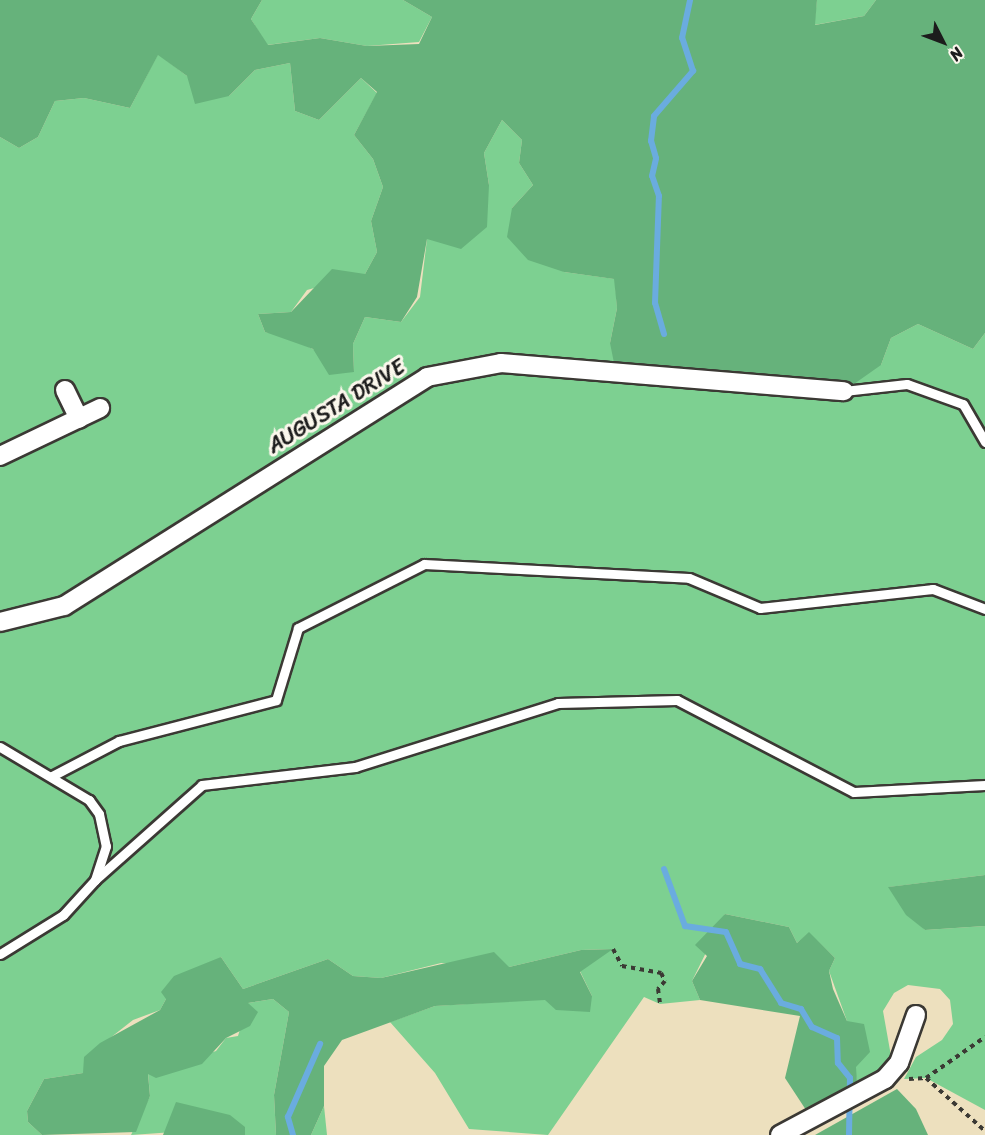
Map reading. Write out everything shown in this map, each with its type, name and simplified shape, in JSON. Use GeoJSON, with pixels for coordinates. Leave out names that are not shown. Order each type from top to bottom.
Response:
{"type":"FeatureCollection","features":[{"type":"Feature","properties":{"kind":"street","name":"AUGUSTA DRIVE"},"geometry":{"type":"LineString","coordinates":[[0,622],[64,606],[427,377],[501,363],[844,391]]}},
{"type":"Feature","properties":{"kind":"street"},"geometry":{"type":"LineString","coordinates":[[65,390],[79,419]]}},
{"type":"Feature","properties":{"kind":"street"},"geometry":{"type":"LineString","coordinates":[[0,456],[100,408]]}},
{"type":"Feature","properties":{"kind":"street"},"geometry":{"type":"LineString","coordinates":[[780,1135],[873,1086],[891,1072],[916,1015]]}},
{"type":"Feature","properties":{"kind":"lane"},"geometry":{"type":"LineString","coordinates":[[844,391],[907,384],[963,404],[985,442]]}},
{"type":"Feature","properties":{"kind":"lane"},"geometry":{"type":"LineString","coordinates":[[52,776],[119,741],[276,700],[298,628],[424,564],[689,578],[760,608],[933,589],[985,609]]}},
{"type":"Feature","properties":{"kind":"lane"},"geometry":{"type":"LineString","coordinates":[[0,954],[63,915],[95,880],[202,785],[355,767],[558,704],[677,700],[854,792],[985,785]]}},
{"type":"Feature","properties":{"kind":"lane"},"geometry":{"type":"LineString","coordinates":[[0,747],[89,800],[99,814],[106,846],[95,880]]}},
{"type":"Feature","properties":{"kind":"path"},"geometry":{"type":"LineString","coordinates":[[613,949],[622,966],[661,973],[665,981],[658,988],[660,1004]]}},
{"type":"Feature","properties":{"kind":"path"},"geometry":{"type":"LineString","coordinates":[[926,1078],[985,1037]]}},
{"type":"Feature","properties":{"kind":"path"},"geometry":{"type":"LineString","coordinates":[[891,1072],[926,1078],[985,1131]]}},
{"type":"Feature","properties":{"kind":"green space"},"geometry":{"type":"Polygon","coordinates":[[[0,0],[262,0],[251,19],[268,45],[320,38],[367,46],[419,44],[432,17],[403,0],[817,0],[815,25],[864,16],[876,0],[985,0],[985,333],[973,349],[918,324],[891,338],[881,365],[844,391],[616,373],[610,343],[617,308],[614,279],[564,272],[528,260],[507,237],[512,208],[533,185],[519,163],[522,140],[502,120],[484,153],[489,185],[487,227],[461,249],[427,239],[417,297],[401,322],[365,317],[353,344],[354,372],[329,375],[313,349],[265,332],[258,314],[291,312],[332,269],[365,274],[377,252],[371,221],[383,187],[373,159],[354,135],[377,92],[361,78],[319,120],[295,111],[290,63],[255,70],[229,96],[195,104],[187,76],[158,55],[130,108],[84,98],[55,101],[38,137],[19,148],[0,137],[0,0]]]}},
{"type":"Feature","properties":{"kind":"green space"},"geometry":{"type":"Polygon","coordinates":[[[262,0],[403,0],[432,17],[419,42],[367,46],[320,38],[267,45],[251,19],[262,0]]]}},
{"type":"Feature","properties":{"kind":"green space"},"geometry":{"type":"Polygon","coordinates":[[[817,0],[876,0],[864,16],[814,25],[817,0]]]}},
{"type":"Feature","properties":{"kind":"green space"},"geometry":{"type":"Polygon","coordinates":[[[158,54],[187,76],[229,96],[255,70],[290,63],[295,111],[319,120],[361,78],[377,93],[354,135],[373,159],[383,187],[371,221],[377,252],[365,274],[307,290],[291,312],[258,314],[265,332],[291,337],[354,372],[353,344],[365,317],[401,322],[420,297],[427,239],[489,185],[484,153],[502,120],[522,140],[519,163],[533,185],[512,208],[564,272],[615,279],[617,308],[610,343],[881,365],[891,338],[918,324],[973,349],[985,333],[985,875],[889,887],[925,930],[985,926],[985,1110],[926,1078],[904,1079],[916,1057],[942,1040],[953,1024],[950,1000],[940,989],[908,985],[894,993],[883,1011],[891,1056],[873,1076],[857,1082],[847,1021],[829,971],[835,958],[809,933],[797,943],[789,927],[725,914],[692,981],[700,1000],[660,1004],[644,997],[548,1135],[469,1129],[435,1073],[390,1022],[435,1006],[592,996],[580,971],[611,949],[581,950],[509,967],[441,963],[381,978],[353,976],[328,959],[243,989],[221,957],[166,999],[160,1010],[133,1020],[105,1042],[83,1073],[44,1079],[27,1111],[28,1122],[42,1135],[0,1135],[0,137],[19,148],[38,137],[55,101],[84,98],[130,108],[158,54]]]}},
{"type":"Feature","properties":{"kind":"green space"},"geometry":{"type":"Polygon","coordinates":[[[985,875],[985,926],[925,930],[906,915],[888,887],[985,875]]]}},
{"type":"Feature","properties":{"kind":"green space"},"geometry":{"type":"Polygon","coordinates":[[[725,914],[789,927],[797,943],[809,932],[835,958],[829,971],[833,989],[847,1021],[864,1024],[870,1052],[856,1067],[857,1082],[806,1110],[785,1078],[800,1016],[700,1000],[692,981],[707,956],[695,945],[725,914]]]}},
{"type":"Feature","properties":{"kind":"green space"},"geometry":{"type":"Polygon","coordinates":[[[613,949],[580,972],[592,996],[590,1012],[556,1010],[545,1000],[435,1006],[342,1040],[324,1066],[324,1106],[311,1135],[276,1135],[274,1095],[289,1012],[273,999],[248,1003],[258,1012],[250,1026],[226,1038],[202,1064],[156,1078],[148,1074],[150,1096],[136,1132],[42,1135],[28,1122],[27,1111],[44,1079],[83,1073],[84,1057],[100,1043],[160,1010],[166,999],[161,992],[174,976],[221,957],[243,989],[328,959],[353,976],[381,978],[494,952],[509,967],[581,950],[613,949]]]}},
{"type":"Feature","properties":{"kind":"green space"},"geometry":{"type":"Polygon","coordinates":[[[273,999],[289,1012],[274,1095],[276,1135],[245,1135],[245,1127],[131,1135],[150,1096],[148,1073],[216,1051],[226,1038],[238,1036],[248,1003],[273,999]]]}},
{"type":"Feature","properties":{"kind":"green space"},"geometry":{"type":"Polygon","coordinates":[[[897,1089],[916,1109],[928,1135],[815,1135],[897,1089]]]}},
{"type":"Feature","properties":{"kind":"green space"},"geometry":{"type":"Polygon","coordinates":[[[176,1102],[230,1115],[245,1127],[245,1135],[163,1135],[176,1102]]]}},
{"type":"Feature","properties":{"kind":"green space"},"geometry":{"type":"Polygon","coordinates":[[[324,1106],[327,1135],[311,1135],[324,1106]]]}},
{"type":"Feature","properties":{"kind":"waterway"},"geometry":{"type":"LineString","coordinates":[[664,334],[655,303],[659,196],[652,176],[656,158],[651,141],[654,116],[693,71],[682,38],[690,0]]}},
{"type":"Feature","properties":{"kind":"waterway"},"geometry":{"type":"LineString","coordinates":[[664,869],[685,926],[726,932],[740,964],[760,969],[781,1003],[801,1009],[812,1027],[837,1038],[838,1063],[850,1078],[849,1135]]}},
{"type":"Feature","properties":{"kind":"waterway"},"geometry":{"type":"LineString","coordinates":[[293,1135],[288,1117],[320,1044]]}}]}
